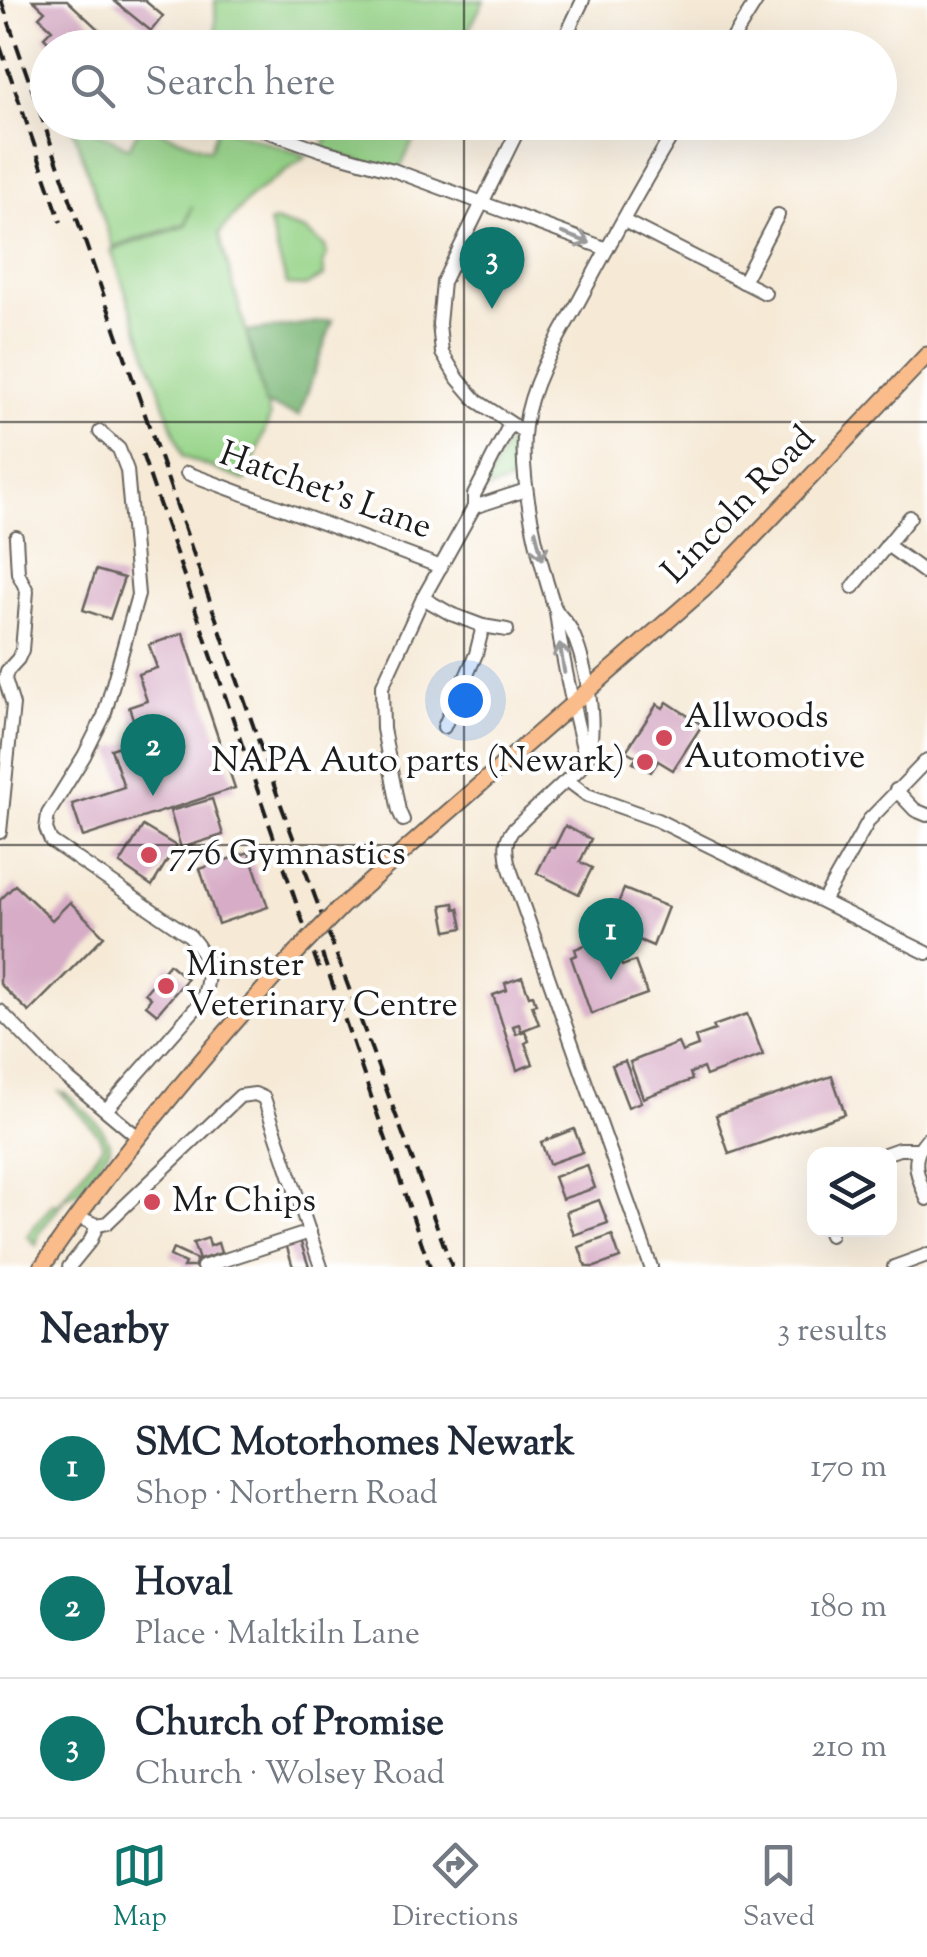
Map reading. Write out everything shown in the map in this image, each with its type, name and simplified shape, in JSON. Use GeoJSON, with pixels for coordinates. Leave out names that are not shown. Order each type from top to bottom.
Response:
{"type":"FeatureCollection","features":[{"type":"Feature","properties":{"kind":"main road","name":"Lincoln Road"},"geometry":{"type":"LineString","coordinates":[[42,1267],[139,1138],[240,1016],[341,906],[704,589],[927,354]]}},
{"type":"Feature","properties":{"kind":"street"},"geometry":{"type":"LineString","coordinates":[[569,30],[583,0]]}},
{"type":"Feature","properties":{"kind":"street"},"geometry":{"type":"LineString","coordinates":[[738,30],[757,0]]}},
{"type":"Feature","properties":{"kind":"street"},"geometry":{"type":"LineString","coordinates":[[292,140],[393,170],[606,249]]}},
{"type":"Feature","properties":{"kind":"street"},"geometry":{"type":"LineString","coordinates":[[513,140],[443,282],[439,324],[442,353],[458,379],[477,401],[524,432]]}},
{"type":"Feature","properties":{"kind":"street"},"geometry":{"type":"LineString","coordinates":[[588,751],[582,748],[571,704],[556,612],[526,490],[524,432],[538,380],[606,249],[670,140]]}},
{"type":"Feature","properties":{"kind":"street"},"geometry":{"type":"LineString","coordinates":[[744,282],[778,215]]}},
{"type":"Feature","properties":{"kind":"street"},"geometry":{"type":"LineString","coordinates":[[624,221],[766,293]]}},
{"type":"Feature","properties":{"kind":"street","name":"Hatchet's Lane"},"geometry":{"type":"LineString","coordinates":[[403,820],[383,730],[382,686],[423,598],[474,507],[474,495],[510,424]]}},
{"type":"Feature","properties":{"kind":"street"},"geometry":{"type":"LineString","coordinates":[[100,432],[124,459],[138,595],[104,716],[48,814],[46,829],[51,841],[190,936],[204,952],[210,978],[202,1001],[106,1110]]}},
{"type":"Feature","properties":{"kind":"street","name":"Hatchet's Lane"},"geometry":{"type":"LineString","coordinates":[[188,472],[441,567]]}},
{"type":"Feature","properties":{"kind":"street","name":"Hatchet's Lane"},"geometry":{"type":"LineString","coordinates":[[474,507],[526,490]]}},
{"type":"Feature","properties":{"kind":"street"},"geometry":{"type":"LineString","coordinates":[[853,586],[910,518]]}},
{"type":"Feature","properties":{"kind":"street"},"geometry":{"type":"LineString","coordinates":[[0,832],[14,705],[3,679],[22,650],[24,630],[26,591],[18,572],[16,536]]}},
{"type":"Feature","properties":{"kind":"street"},"geometry":{"type":"LineString","coordinates":[[887,546],[927,574]]}},
{"type":"Feature","properties":{"kind":"street"},"geometry":{"type":"LineString","coordinates":[[423,598],[451,614],[508,630]]}},
{"type":"Feature","properties":{"kind":"street"},"geometry":{"type":"LineString","coordinates":[[556,612],[570,626],[577,645],[593,732],[584,764],[512,831],[506,838],[505,849],[652,1267]]}},
{"type":"Feature","properties":{"kind":"street"},"geometry":{"type":"LineString","coordinates":[[444,727],[476,654],[483,626]]}},
{"type":"Feature","properties":{"kind":"street"},"geometry":{"type":"LineString","coordinates":[[823,901],[869,820],[927,760]]}},
{"type":"Feature","properties":{"kind":"street"},"geometry":{"type":"LineString","coordinates":[[568,780],[588,794],[657,820],[927,954]]}},
{"type":"Feature","properties":{"kind":"street"},"geometry":{"type":"LineString","coordinates":[[896,790],[915,810],[927,815]]}},
{"type":"Feature","properties":{"kind":"street"},"geometry":{"type":"LineString","coordinates":[[0,1011],[60,1072],[139,1138]]}},
{"type":"Feature","properties":{"kind":"street"},"geometry":{"type":"LineString","coordinates":[[78,1218],[97,1225],[107,1223],[240,1096],[255,1094],[264,1098],[321,1267]]}},
{"type":"Feature","properties":{"kind":"street"},"geometry":{"type":"LineString","coordinates":[[897,1150],[922,1144]]}},
{"type":"Feature","properties":{"kind":"street"},"geometry":{"type":"LineString","coordinates":[[922,1144],[915,1158],[916,1170],[927,1199]]}},
{"type":"Feature","properties":{"kind":"street"},"geometry":{"type":"LineString","coordinates":[[69,1267],[92,1240],[97,1225]]}},
{"type":"Feature","properties":{"kind":"street"},"geometry":{"type":"LineString","coordinates":[[203,1267],[310,1232]]}},
{"type":"Feature","properties":{"kind":"street"},"geometry":{"type":"LineString","coordinates":[[894,1267],[927,1255]]}},
{"type":"Feature","properties":{"kind":"green space"},"geometry":{"type":"Polygon","coordinates":[[[215,0],[484,0],[469,30],[216,30],[215,0]]]}},
{"type":"Feature","properties":{"kind":"green space"},"geometry":{"type":"Polygon","coordinates":[[[77,140],[114,140],[129,148],[133,140],[183,140],[210,150],[213,140],[260,140],[307,156],[250,197],[219,234],[270,417],[246,481],[183,457],[111,250],[186,226],[192,206],[185,224],[113,247],[77,140]]]}},
{"type":"Feature","properties":{"kind":"green space"},"geometry":{"type":"Polygon","coordinates":[[[327,140],[414,140],[398,172],[321,150],[327,140]]]}},
{"type":"Feature","properties":{"kind":"green space"},"geometry":{"type":"Polygon","coordinates":[[[274,221],[305,231],[325,246],[324,276],[305,286],[287,285],[269,223],[274,221]]]}},
{"type":"Feature","properties":{"kind":"green space"},"geometry":{"type":"Polygon","coordinates":[[[333,320],[299,416],[265,404],[246,332],[333,320]]]}},
{"type":"Feature","properties":{"kind":"green space"},"geometry":{"type":"Polygon","coordinates":[[[506,444],[512,446],[513,481],[483,491],[506,444]]]}},
{"type":"Feature","properties":{"kind":"green space"},"geometry":{"type":"Polygon","coordinates":[[[60,1092],[99,1125],[110,1148],[79,1190],[65,1198],[39,1233],[36,1245],[27,1236],[53,1203],[58,1205],[103,1145],[99,1135],[60,1092]]]}},
{"type":"Feature","properties":{"kind":"building"},"geometry":{"type":"Polygon","coordinates":[[[33,0],[67,0],[98,29],[51,30],[39,17],[45,11],[33,0]]]}},
{"type":"Feature","properties":{"kind":"building"},"geometry":{"type":"Polygon","coordinates":[[[113,0],[144,0],[163,16],[150,30],[113,0]]]}},
{"type":"Feature","properties":{"kind":"building"},"geometry":{"type":"Polygon","coordinates":[[[96,570],[124,578],[110,619],[83,610],[96,570]]]}},
{"type":"Feature","properties":{"kind":"building"},"geometry":{"type":"Polygon","coordinates":[[[183,633],[235,788],[83,837],[72,804],[124,787],[111,749],[140,739],[129,707],[147,701],[138,674],[157,668],[149,645],[183,633]]]}},
{"type":"Feature","properties":{"kind":"building","name":"Allwoods Automotive"},"geometry":{"type":"Polygon","coordinates":[[[667,702],[702,725],[673,770],[658,761],[651,772],[633,763],[637,757],[626,751],[657,704],[663,708],[667,702]]]}},
{"type":"Feature","properties":{"kind":"building"},"geometry":{"type":"Polygon","coordinates":[[[212,799],[223,835],[181,848],[170,811],[212,799]]]}},
{"type":"Feature","properties":{"kind":"building"},"geometry":{"type":"Polygon","coordinates":[[[143,826],[176,846],[152,886],[120,864],[143,826]]]}},
{"type":"Feature","properties":{"kind":"building"},"geometry":{"type":"Polygon","coordinates":[[[565,826],[591,839],[580,862],[592,868],[579,894],[537,873],[565,826]]]}},
{"type":"Feature","properties":{"kind":"building"},"geometry":{"type":"Polygon","coordinates":[[[249,852],[268,907],[218,924],[200,869],[249,852]]]}},
{"type":"Feature","properties":{"kind":"building"},"geometry":{"type":"Polygon","coordinates":[[[15,885],[52,920],[70,902],[104,936],[29,1012],[0,984],[0,900],[15,885]]]}},
{"type":"Feature","properties":{"kind":"building"},"geometry":{"type":"Polygon","coordinates":[[[624,889],[668,907],[653,946],[608,927],[624,889]]]}},
{"type":"Feature","properties":{"kind":"building"},"geometry":{"type":"Polygon","coordinates":[[[454,903],[455,909],[459,908],[463,928],[447,931],[442,905],[454,903]]]}},
{"type":"Feature","properties":{"kind":"building"},"geometry":{"type":"Polygon","coordinates":[[[603,938],[605,945],[613,942],[622,966],[635,961],[647,994],[591,1014],[571,957],[577,955],[575,949],[603,938]]]}},
{"type":"Feature","properties":{"kind":"building","name":"Minster Veterinary Centre"},"geometry":{"type":"Polygon","coordinates":[[[169,964],[187,979],[157,1014],[146,1005],[151,998],[145,993],[169,964]]]}},
{"type":"Feature","properties":{"kind":"building"},"geometry":{"type":"Polygon","coordinates":[[[522,977],[529,996],[533,995],[536,1004],[532,1005],[539,1024],[521,1031],[519,1024],[513,1026],[516,1034],[525,1031],[533,1064],[517,1070],[493,995],[507,990],[505,983],[522,977]]]}},
{"type":"Feature","properties":{"kind":"building"},"geometry":{"type":"Polygon","coordinates":[[[747,1014],[763,1055],[706,1076],[703,1068],[690,1073],[692,1080],[643,1098],[630,1062],[678,1043],[682,1052],[698,1046],[695,1037],[747,1014]]]}},
{"type":"Feature","properties":{"kind":"building"},"geometry":{"type":"Polygon","coordinates":[[[625,1061],[641,1102],[628,1107],[612,1065],[625,1061]]]}},
{"type":"Feature","properties":{"kind":"building"},"geometry":{"type":"Polygon","coordinates":[[[832,1076],[845,1114],[729,1154],[716,1115],[832,1076]]]}},
{"type":"Feature","properties":{"kind":"building"},"geometry":{"type":"Polygon","coordinates":[[[574,1129],[583,1152],[549,1164],[541,1142],[574,1129]]]}},
{"type":"Feature","properties":{"kind":"building"},"geometry":{"type":"Polygon","coordinates":[[[587,1165],[595,1188],[562,1199],[554,1177],[587,1165]]]}},
{"type":"Feature","properties":{"kind":"building"},"geometry":{"type":"Polygon","coordinates":[[[599,1200],[608,1223],[574,1235],[566,1212],[599,1200]]]}},
{"type":"Feature","properties":{"kind":"building"},"geometry":{"type":"Polygon","coordinates":[[[612,1235],[620,1258],[586,1267],[579,1247],[612,1235]]]}},
{"type":"Feature","properties":{"kind":"building"},"geometry":{"type":"Polygon","coordinates":[[[208,1238],[210,1246],[218,1243],[221,1253],[199,1260],[193,1243],[208,1238]]]}},
{"type":"Feature","properties":{"kind":"building"},"geometry":{"type":"Polygon","coordinates":[[[300,1240],[309,1267],[293,1267],[286,1244],[300,1240]]]}},
{"type":"Feature","properties":{"kind":"building"},"geometry":{"type":"Polygon","coordinates":[[[173,1249],[197,1260],[194,1267],[183,1267],[185,1263],[170,1256],[173,1249]]]}},
{"type":"Feature","properties":{"kind":"railway"},"geometry":{"type":"LineString","coordinates":[[1,0],[30,83]]}},
{"type":"Feature","properties":{"kind":"railway"},"geometry":{"type":"LineString","coordinates":[[0,46],[30,133]]}},
{"type":"Feature","properties":{"kind":"railway"},"geometry":{"type":"LineString","coordinates":[[33,140],[61,222]]}},
{"type":"Feature","properties":{"kind":"railway"},"geometry":{"type":"LineString","coordinates":[[50,140],[277,794],[452,1267]]}},
{"type":"Feature","properties":{"kind":"railway"},"geometry":{"type":"LineString","coordinates":[[142,454],[319,969]]}},
{"type":"Feature","properties":{"kind":"railway"},"geometry":{"type":"LineString","coordinates":[[322,954],[430,1267]]}},
{"type":"Feature","properties":{"kind":"place","name":"Church of Promise"},"geometry":{"type":"Point","coordinates":[492,309]}},
{"type":"Feature","properties":{"kind":"place","name":"Allwoods Automotive"},"geometry":{"type":"Point","coordinates":[664,738]}},
{"type":"Feature","properties":{"kind":"place","name":"NAPA Auto parts (Newark)"},"geometry":{"type":"Point","coordinates":[645,762]}},
{"type":"Feature","properties":{"kind":"place","name":"Hoval"},"geometry":{"type":"Point","coordinates":[153,796]}},
{"type":"Feature","properties":{"kind":"place","name":"776 Gymnastics"},"geometry":{"type":"Point","coordinates":[149,855]}},
{"type":"Feature","properties":{"kind":"place","name":"SMC Motorhomes Newark"},"geometry":{"type":"Point","coordinates":[611,980]}},
{"type":"Feature","properties":{"kind":"place","name":"Minster Veterinary Centre"},"geometry":{"type":"Point","coordinates":[166,986]}},
{"type":"Feature","properties":{"kind":"place","name":"Mr Chips"},"geometry":{"type":"Point","coordinates":[152,1202]}}]}
